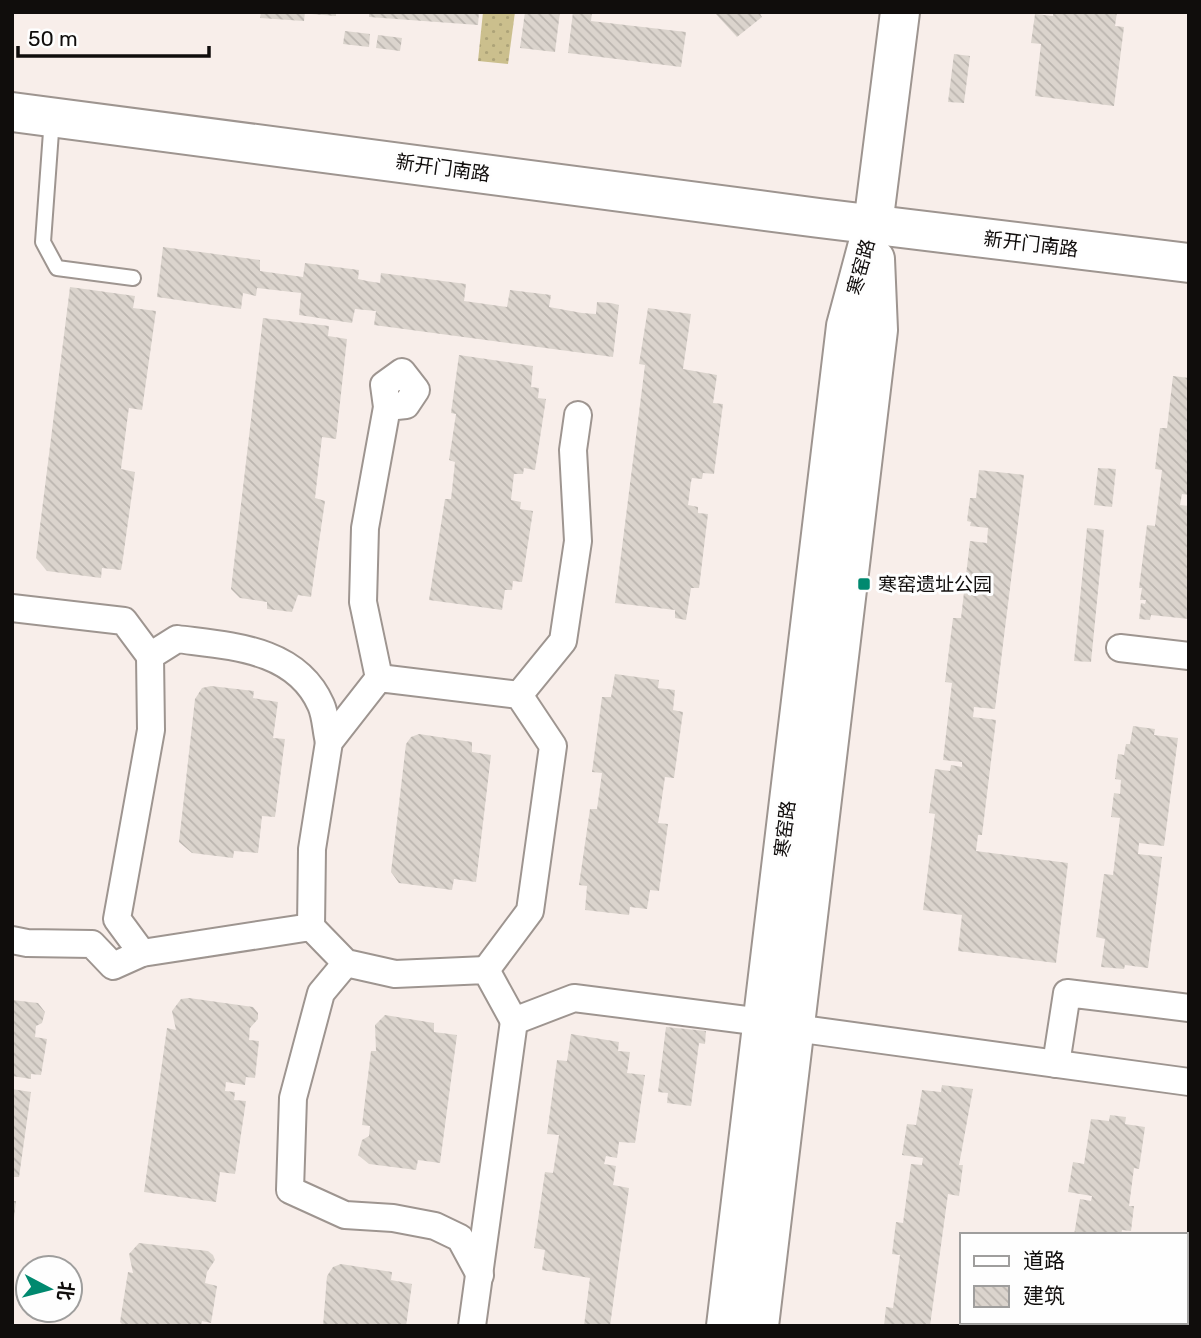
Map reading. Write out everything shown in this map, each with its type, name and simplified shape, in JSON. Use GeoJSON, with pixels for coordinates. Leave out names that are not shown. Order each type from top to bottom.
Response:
{"type":"FeatureCollection","features":[{"type":"Feature","properties":{"kind":"street"},"geometry":{"type":"LineString","coordinates":[[873,225],[900,12]]}},
{"type":"Feature","properties":{"kind":"street","name":"新开门南路"},"geometry":{"type":"LineString","coordinates":[[12,112],[1189,264]]}},
{"type":"Feature","properties":{"kind":"street","name":"寒窑路"},"geometry":{"type":"LineString","coordinates":[[759,1326],[779,1025],[846,326],[873,225]]}},
{"type":"Feature","properties":{"kind":"street"},"geometry":{"type":"LineString","coordinates":[[329,742],[379,678],[363,602],[365,528],[387,407]]}},
{"type":"Feature","properties":{"kind":"street"},"geometry":{"type":"LineString","coordinates":[[519,695],[564,642],[578,541],[573,450],[578,415]]}},
{"type":"Feature","properties":{"kind":"street"},"geometry":{"type":"LineString","coordinates":[[12,608],[124,621],[150,656],[151,730],[117,919],[92,944]]}},
{"type":"Feature","properties":{"kind":"street"},"geometry":{"type":"LineString","coordinates":[[150,656],[177,639],[271,655],[299,674],[321,705],[329,742],[312,849],[311,927],[346,963],[395,974],[486,970]]}},
{"type":"Feature","properties":{"kind":"street"},"geometry":{"type":"LineString","coordinates":[[1120,648],[1189,656]]}},
{"type":"Feature","properties":{"kind":"street"},"geometry":{"type":"LineString","coordinates":[[379,678],[519,695],[553,746],[530,911],[486,970]]}},
{"type":"Feature","properties":{"kind":"street"},"geometry":{"type":"LineString","coordinates":[[117,919],[142,953]]}},
{"type":"Feature","properties":{"kind":"street"},"geometry":{"type":"LineString","coordinates":[[12,940],[27,943],[92,944],[113,966],[142,953],[311,927]]}},
{"type":"Feature","properties":{"kind":"street"},"geometry":{"type":"LineString","coordinates":[[346,963],[321,993],[293,1098],[290,1190],[345,1215],[393,1218],[435,1226],[460,1238],[480,1275]]}},
{"type":"Feature","properties":{"kind":"street"},"geometry":{"type":"LineString","coordinates":[[472,1326],[514,1021],[486,970]]}},
{"type":"Feature","properties":{"kind":"street"},"geometry":{"type":"LineString","coordinates":[[1056,1064],[1067,993],[1189,1008]]}},
{"type":"Feature","properties":{"kind":"street"},"geometry":{"type":"LineString","coordinates":[[514,1021],[575,998],[1189,1082]]}},
{"type":"Feature","properties":{"kind":"street","name":"寒窑路"},"geometry":{"type":"LineString","coordinates":[[726,1326],[779,1025]]}},
{"type":"Feature","properties":{"kind":"lane"},"geometry":{"type":"LineString","coordinates":[[52,117],[43,242],[57,268],[133,278]]}},
{"type":"Feature","properties":{"kind":"shaded area"},"geometry":{"type":"Polygon","coordinates":[[[483,12],[515,12],[508,64],[478,61],[483,12]]]}},
{"type":"Feature","properties":{"kind":"building"},"geometry":{"type":"Polygon","coordinates":[[[261,12],[305,12],[304,21],[260,18],[261,12]]]}},
{"type":"Feature","properties":{"kind":"building"},"geometry":{"type":"Polygon","coordinates":[[[336,12],[336,16],[311,14],[336,12]]]}},
{"type":"Feature","properties":{"kind":"building"},"geometry":{"type":"Polygon","coordinates":[[[369,12],[479,12],[478,25],[369,17],[369,12]]]}},
{"type":"Feature","properties":{"kind":"building"},"geometry":{"type":"Polygon","coordinates":[[[525,12],[560,12],[555,52],[520,48],[525,12]]]}},
{"type":"Feature","properties":{"kind":"building"},"geometry":{"type":"Polygon","coordinates":[[[573,12],[592,12],[591,21],[686,32],[681,67],[568,53],[573,12]]]}},
{"type":"Feature","properties":{"kind":"building"},"geometry":{"type":"Polygon","coordinates":[[[714,12],[759,12],[762,17],[737,37],[714,12]]]}},
{"type":"Feature","properties":{"kind":"building"},"geometry":{"type":"Polygon","coordinates":[[[1053,12],[1117,12],[1115,26],[1124,27],[1114,106],[1035,96],[1041,44],[1031,43],[1035,14],[1053,16],[1053,12]]]}},
{"type":"Feature","properties":{"kind":"building"},"geometry":{"type":"Polygon","coordinates":[[[345,31],[370,34],[369,47],[343,44],[345,31]]]}},
{"type":"Feature","properties":{"kind":"building"},"geometry":{"type":"Polygon","coordinates":[[[378,35],[402,38],[400,51],[376,48],[378,35]]]}},
{"type":"Feature","properties":{"kind":"building"},"geometry":{"type":"Polygon","coordinates":[[[954,54],[970,56],[964,103],[948,102],[954,54]]]}},
{"type":"Feature","properties":{"kind":"building"},"geometry":{"type":"Polygon","coordinates":[[[163,247],[260,260],[260,271],[303,277],[305,263],[359,270],[358,279],[380,283],[381,273],[466,284],[464,301],[507,307],[510,290],[551,295],[549,307],[582,313],[596,314],[597,302],[611,303],[619,305],[613,357],[374,325],[376,311],[355,309],[352,323],[299,315],[301,293],[257,288],[256,296],[243,293],[241,309],[157,297],[163,247]]]}},
{"type":"Feature","properties":{"kind":"building"},"geometry":{"type":"Polygon","coordinates":[[[70,287],[135,296],[133,308],[156,311],[142,410],[129,408],[128,414],[121,469],[135,472],[121,570],[102,568],[101,578],[47,571],[36,558],[70,287]]]}},
{"type":"Feature","properties":{"kind":"building"},"geometry":{"type":"Polygon","coordinates":[[[648,308],[691,314],[683,369],[717,375],[713,403],[723,404],[714,474],[703,473],[702,479],[692,478],[691,482],[688,505],[698,507],[698,513],[708,514],[699,588],[691,588],[686,620],[675,618],[675,610],[615,603],[645,365],[639,364],[648,308]]]}},
{"type":"Feature","properties":{"kind":"building"},"geometry":{"type":"Polygon","coordinates":[[[263,318],[329,326],[328,336],[347,339],[336,439],[322,437],[315,498],[325,501],[311,597],[298,595],[292,612],[267,609],[267,602],[240,598],[231,589],[263,318]]]}},
{"type":"Feature","properties":{"kind":"building"},"geometry":{"type":"Polygon","coordinates":[[[459,355],[533,366],[531,387],[539,388],[538,398],[546,399],[535,470],[524,468],[523,474],[514,474],[511,500],[521,502],[520,509],[533,511],[522,582],[513,581],[512,590],[505,590],[502,610],[429,600],[445,499],[451,499],[455,462],[449,460],[456,414],[451,413],[459,355]]]}},
{"type":"Feature","properties":{"kind":"building"},"geometry":{"type":"Polygon","coordinates":[[[1173,376],[1189,378],[1189,495],[1182,494],[1180,505],[1189,506],[1189,619],[1151,615],[1150,620],[1139,619],[1141,603],[1145,604],[1146,600],[1140,600],[1142,588],[1139,588],[1147,525],[1155,526],[1162,470],[1155,469],[1160,428],[1167,428],[1173,376]]]}},
{"type":"Feature","properties":{"kind":"building"},"geometry":{"type":"Polygon","coordinates":[[[1098,468],[1116,469],[1112,507],[1094,505],[1098,468]]]}},
{"type":"Feature","properties":{"kind":"building"},"geometry":{"type":"Polygon","coordinates":[[[979,470],[1024,475],[995,709],[974,707],[973,717],[996,720],[982,835],[978,835],[976,851],[1068,863],[1056,963],[958,951],[962,915],[923,910],[935,814],[929,813],[935,769],[950,771],[951,765],[962,767],[962,762],[943,760],[952,683],[945,682],[953,618],[961,618],[970,541],[987,543],[988,528],[970,526],[971,522],[967,521],[970,498],[976,498],[979,470]]]}},
{"type":"Feature","properties":{"kind":"building"},"geometry":{"type":"Polygon","coordinates":[[[1087,528],[1104,530],[1091,662],[1074,661],[1087,528]]]}},
{"type":"Feature","properties":{"kind":"building"},"geometry":{"type":"Polygon","coordinates":[[[615,674],[659,680],[658,688],[675,690],[673,710],[683,712],[674,778],[665,777],[658,823],[668,824],[659,891],[650,890],[647,909],[630,907],[629,915],[585,910],[587,886],[579,885],[590,809],[597,809],[602,773],[592,772],[602,697],[611,697],[615,674]]]}},
{"type":"Feature","properties":{"kind":"building"},"geometry":{"type":"Polygon","coordinates":[[[211,686],[254,691],[253,698],[278,702],[273,738],[285,739],[275,817],[262,816],[258,853],[234,851],[233,858],[192,853],[179,842],[195,699],[202,688],[211,686]]]}},
{"type":"Feature","properties":{"kind":"building"},"geometry":{"type":"Polygon","coordinates":[[[1133,726],[1155,729],[1154,735],[1178,738],[1164,846],[1139,843],[1138,854],[1162,857],[1148,968],[1125,965],[1124,969],[1101,967],[1105,939],[1096,937],[1104,874],[1113,875],[1120,818],[1111,817],[1114,793],[1120,794],[1121,780],[1115,779],[1118,754],[1124,755],[1126,744],[1130,744],[1133,726]]]}},
{"type":"Feature","properties":{"kind":"building"},"geometry":{"type":"Polygon","coordinates":[[[419,734],[472,742],[472,752],[491,755],[476,882],[454,879],[452,890],[399,883],[391,872],[406,744],[411,737],[419,734]]]}},
{"type":"Feature","properties":{"kind":"building"},"geometry":{"type":"Polygon","coordinates":[[[181,999],[253,1007],[258,1013],[258,1019],[250,1028],[249,1040],[259,1041],[255,1078],[246,1077],[245,1085],[226,1082],[225,1091],[235,1092],[234,1100],[246,1101],[235,1174],[220,1172],[216,1202],[144,1192],[167,1028],[176,1030],[172,1011],[181,999]]]}},
{"type":"Feature","properties":{"kind":"building"},"geometry":{"type":"Polygon","coordinates":[[[12,1000],[38,1003],[45,1012],[42,1023],[36,1026],[35,1037],[47,1039],[41,1075],[31,1074],[31,1079],[12,1076],[12,1000]]]}},
{"type":"Feature","properties":{"kind":"building"},"geometry":{"type":"Polygon","coordinates":[[[385,1015],[434,1023],[434,1032],[457,1035],[440,1163],[418,1160],[416,1170],[369,1164],[358,1155],[362,1140],[369,1136],[370,1126],[362,1125],[371,1051],[376,1051],[375,1025],[385,1015]]]}},
{"type":"Feature","properties":{"kind":"building"},"geometry":{"type":"Polygon","coordinates":[[[666,1027],[706,1031],[705,1044],[699,1043],[691,1106],[667,1103],[668,1093],[658,1092],[666,1027]]]}},
{"type":"Feature","properties":{"kind":"building"},"geometry":{"type":"Polygon","coordinates":[[[571,1034],[619,1042],[618,1051],[630,1052],[627,1073],[645,1075],[635,1143],[619,1142],[617,1158],[606,1156],[604,1164],[616,1166],[613,1185],[629,1188],[610,1326],[584,1326],[590,1278],[542,1270],[545,1250],[534,1248],[545,1172],[553,1173],[559,1135],[547,1134],[557,1060],[567,1061],[571,1034]]]}},
{"type":"Feature","properties":{"kind":"building"},"geometry":{"type":"Polygon","coordinates":[[[942,1085],[973,1089],[959,1165],[963,1165],[959,1196],[948,1194],[930,1326],[884,1326],[886,1307],[893,1308],[900,1255],[892,1254],[896,1222],[903,1223],[911,1164],[922,1165],[923,1158],[902,1155],[907,1124],[916,1125],[922,1090],[941,1092],[942,1085]]]}},
{"type":"Feature","properties":{"kind":"building"},"geometry":{"type":"Polygon","coordinates":[[[12,1089],[31,1092],[19,1177],[12,1177],[12,1089]]]}},
{"type":"Feature","properties":{"kind":"building"},"geometry":{"type":"Polygon","coordinates":[[[1110,1115],[1126,1117],[1125,1124],[1145,1127],[1139,1169],[1134,1168],[1129,1206],[1134,1206],[1131,1231],[1074,1233],[1080,1199],[1091,1201],[1092,1196],[1068,1192],[1073,1162],[1084,1164],[1091,1119],[1109,1121],[1110,1115]]]}},
{"type":"Feature","properties":{"kind":"building"},"geometry":{"type":"Polygon","coordinates":[[[12,1201],[16,1201],[14,1218],[12,1218],[12,1201]]]}},
{"type":"Feature","properties":{"kind":"building"},"geometry":{"type":"Polygon","coordinates":[[[139,1243],[208,1251],[213,1255],[215,1260],[207,1272],[205,1283],[217,1286],[211,1323],[202,1321],[201,1326],[124,1326],[120,1322],[128,1272],[133,1273],[129,1254],[139,1243]]]}},
{"type":"Feature","properties":{"kind":"building"},"geometry":{"type":"Polygon","coordinates":[[[341,1264],[392,1272],[391,1280],[412,1284],[406,1326],[323,1326],[327,1276],[333,1267],[341,1264]]]}},
{"type":"Feature","properties":{"kind":"building"},"geometry":{"type":"Polygon","coordinates":[[[1064,1324],[1109,1324],[1109,1326],[1064,1324]]]}},
{"type":"Feature","properties":{"kind":"place","name":"寒窑遗址公园"},"geometry":{"type":"Point","coordinates":[864,584]}}]}
